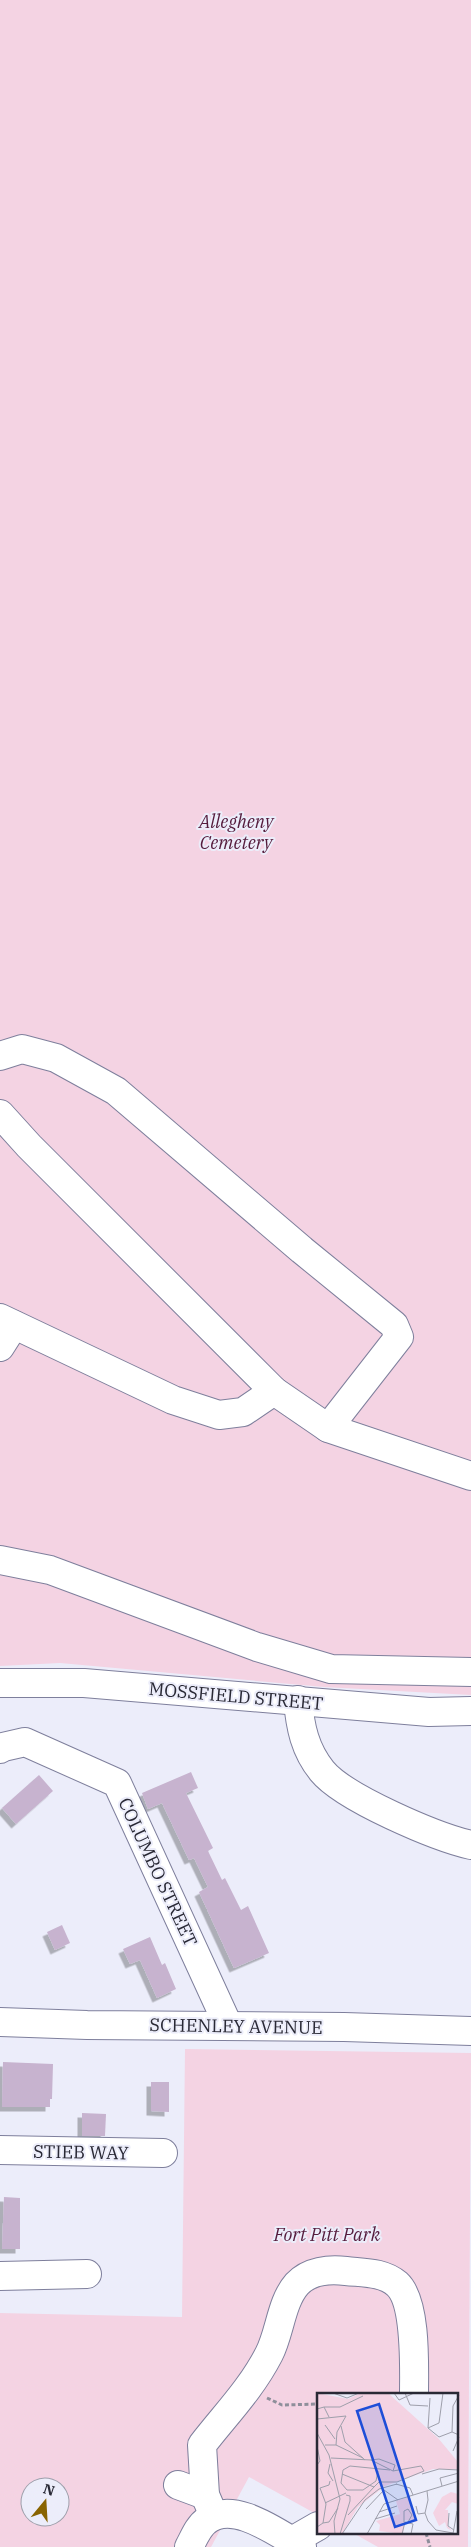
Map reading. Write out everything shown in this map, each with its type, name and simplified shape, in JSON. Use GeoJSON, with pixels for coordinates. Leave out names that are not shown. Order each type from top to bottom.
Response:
{"type":"FeatureCollection","features":[{"type":"Feature","properties":{"kind":"street"},"geometry":{"type":"LineString","coordinates":[[0,1056],[22,1049],[56,1058],[116,1091],[302,1250],[394,1325],[399,1337],[328,1428]]}},
{"type":"Feature","properties":{"kind":"street"},"geometry":{"type":"LineString","coordinates":[[0,1114],[29,1146],[274,1391],[328,1428],[471,1476]]}},
{"type":"Feature","properties":{"kind":"street"},"geometry":{"type":"LineString","coordinates":[[5,1330],[173,1400],[219,1414],[243,1412],[274,1391]]}},
{"type":"Feature","properties":{"kind":"street"},"geometry":{"type":"LineString","coordinates":[[0,1560],[50,1570],[257,1647],[331,1669],[471,1672]]}},
{"type":"Feature","properties":{"kind":"street"},"geometry":{"type":"LineString","coordinates":[[421,1672],[457,1667],[471,1662]]}},
{"type":"Feature","properties":{"kind":"street","name":"MOSSFIELD STREET"},"geometry":{"type":"LineString","coordinates":[[0,1683],[84,1683],[429,1712],[471,1711]]}},
{"type":"Feature","properties":{"kind":"street"},"geometry":{"type":"LineString","coordinates":[[298,1700],[299,1722],[308,1749],[331,1780],[397,1817],[471,1845]]}},
{"type":"Feature","properties":{"kind":"street","name":"COLUMBO STREET"},"geometry":{"type":"LineString","coordinates":[[13,1746],[117,1783],[228,2025]]}},
{"type":"Feature","properties":{"kind":"street","name":"SCHENLEY AVENUE"},"geometry":{"type":"LineString","coordinates":[[0,2022],[471,2031]]}},
{"type":"Feature","properties":{"kind":"street","name":"STIEB WAY"},"geometry":{"type":"LineString","coordinates":[[0,2150],[163,2153]]}},
{"type":"Feature","properties":{"kind":"street"},"geometry":{"type":"LineString","coordinates":[[189,2547],[202,2526],[209,2505],[202,2445],[251,2385],[271,2351],[291,2292],[298,2283],[311,2273],[339,2270],[378,2274],[398,2285],[409,2307],[414,2355],[414,2393]]}},
{"type":"Feature","properties":{"kind":"street"},"geometry":{"type":"LineString","coordinates":[[0,2276],[87,2274]]}},
{"type":"Feature","properties":{"kind":"street"},"geometry":{"type":"LineString","coordinates":[[178,2485],[209,2505],[244,2516],[297,2544],[317,2527]]}},
{"type":"Feature","properties":{"kind":"path"},"geometry":{"type":"LineString","coordinates":[[251,2385],[271,2401],[279,2404],[317,2404]]}},
{"type":"Feature","properties":{"kind":"path"},"geometry":{"type":"LineString","coordinates":[[426,2534],[430,2547]]}},
{"type":"Feature","properties":{"kind":"green space","name":"Allegheny Cemetery"},"geometry":{"type":"Polygon","coordinates":[[[0,0],[471,0],[471,1695],[324,1687],[60,1663],[0,1666],[0,0]]]}},
{"type":"Feature","properties":{"kind":"green space","name":"Fort Pitt Park"},"geometry":{"type":"Polygon","coordinates":[[[185,2049],[471,2053],[468,2547],[378,2547],[355,2534],[458,2534],[458,2393],[317,2393],[317,2514],[249,2477],[211,2547],[0,2547],[0,2313],[182,2317],[185,2049]]]}},
{"type":"Feature","properties":{"kind":"building"},"geometry":{"type":"Polygon","coordinates":[[[191,1772],[198,1788],[186,1793],[213,1848],[208,1851],[222,1880],[225,1878],[241,1910],[248,1906],[269,1953],[234,1968],[199,1892],[208,1887],[194,1858],[189,1860],[162,1803],[148,1809],[142,1793],[191,1772]]]}},
{"type":"Feature","properties":{"kind":"building"},"geometry":{"type":"Polygon","coordinates":[[[39,1775],[53,1791],[16,1824],[2,1808],[39,1775]]]}},
{"type":"Feature","properties":{"kind":"building"},"geometry":{"type":"Polygon","coordinates":[[[62,1925],[70,1943],[55,1950],[47,1932],[62,1925]]]}},
{"type":"Feature","properties":{"kind":"building"},"geometry":{"type":"Polygon","coordinates":[[[150,1937],[162,1965],[165,1963],[176,1989],[157,1998],[140,1960],[130,1964],[123,1949],[150,1937]]]}},
{"type":"Feature","properties":{"kind":"building"},"geometry":{"type":"Polygon","coordinates":[[[3,2062],[53,2064],[50,2107],[2,2107],[3,2062]]]}},
{"type":"Feature","properties":{"kind":"building"},"geometry":{"type":"Polygon","coordinates":[[[151,2082],[169,2082],[169,2112],[151,2111],[151,2082]]]}},
{"type":"Feature","properties":{"kind":"building"},"geometry":{"type":"Polygon","coordinates":[[[82,2113],[106,2114],[105,2136],[82,2136],[82,2113]]]}},
{"type":"Feature","properties":{"kind":"building"},"geometry":{"type":"Polygon","coordinates":[[[4,2197],[20,2198],[20,2249],[2,2249],[4,2197]]]}}]}
